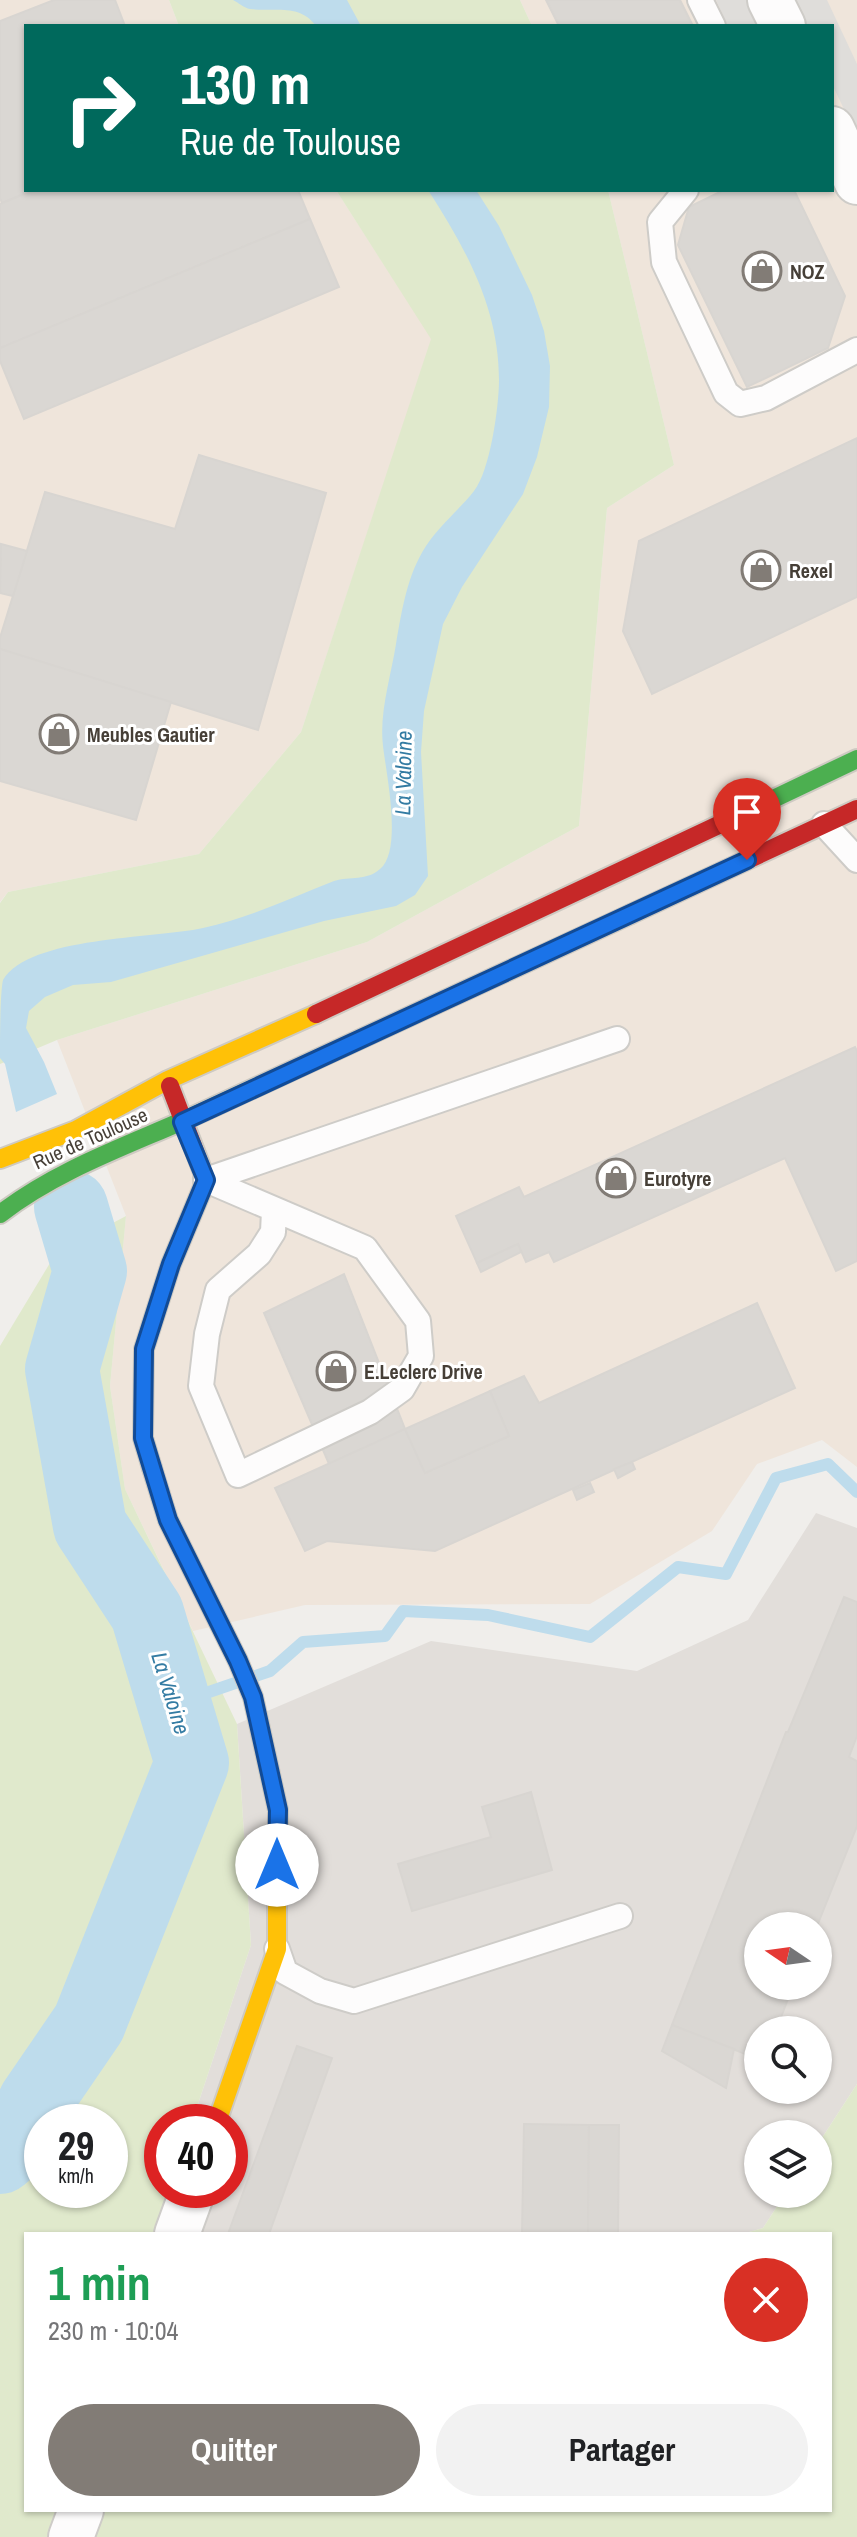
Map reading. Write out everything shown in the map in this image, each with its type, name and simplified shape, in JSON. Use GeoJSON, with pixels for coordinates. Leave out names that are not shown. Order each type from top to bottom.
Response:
{"type":"FeatureCollection","features":[{"type":"Feature","properties":{"kind":"main road","name":"Rue de Toulouse"},"geometry":{"type":"LineString","coordinates":[[0,1159],[76,1130],[168,1080],[407,973],[857,759]]}},
{"type":"Feature","properties":{"kind":"main road","name":"Rue de Toulouse"},"geometry":{"type":"LineString","coordinates":[[0,1214],[31,1189],[107,1152],[182,1122],[857,809]]}},
{"type":"Feature","properties":{"kind":"main road"},"geometry":{"type":"LineString","coordinates":[[168,1080],[206,1180],[171,1264],[144,1349],[143,1438],[168,1520],[253,1697],[278,1810],[277,1949],[223,2104]]}},
{"type":"Feature","properties":{"kind":"street"},"geometry":{"type":"LineString","coordinates":[[770,0],[782,24]]}},
{"type":"Feature","properties":{"kind":"street"},"geometry":{"type":"LineString","coordinates":[[834,133],[857,182]]}},
{"type":"Feature","properties":{"kind":"street"},"geometry":{"type":"LineString","coordinates":[[178,2232],[186,2208]]}},
{"type":"Feature","properties":{"kind":"street"},"geometry":{"type":"LineString","coordinates":[[71,2537],[80,2512]]}},
{"type":"Feature","properties":{"kind":"lane"},"geometry":{"type":"LineString","coordinates":[[700,0],[712,24]]}},
{"type":"Feature","properties":{"kind":"lane"},"geometry":{"type":"LineString","coordinates":[[684,192],[660,222],[664,262],[726,393],[740,404],[766,398],[857,350]]}},
{"type":"Feature","properties":{"kind":"lane"},"geometry":{"type":"LineString","coordinates":[[824,824],[857,860]]}},
{"type":"Feature","properties":{"kind":"lane"},"geometry":{"type":"LineString","coordinates":[[206,1180],[617,1039]]}},
{"type":"Feature","properties":{"kind":"lane"},"geometry":{"type":"LineString","coordinates":[[206,1180],[365,1248],[418,1321],[421,1356],[402,1389],[370,1412],[238,1475],[201,1386],[207,1334],[218,1290],[259,1254],[273,1232],[274,1211]]}},
{"type":"Feature","properties":{"kind":"lane"},"geometry":{"type":"LineString","coordinates":[[277,1949],[285,1972],[320,1991],[354,2001],[620,1916]]}},
{"type":"Feature","properties":{"kind":"shaded area"},"geometry":{"type":"Polygon","coordinates":[[[0,0],[169,0],[178,24],[24,24],[24,192],[337,192],[432,339],[301,732],[199,854],[8,892],[0,902],[0,0]]]}},
{"type":"Feature","properties":{"kind":"shaded area"},"geometry":{"type":"Polygon","coordinates":[[[520,0],[857,0],[857,1467],[822,1440],[757,1464],[712,1531],[590,1604],[305,1605],[193,1631],[125,1489],[110,1386],[126,1216],[57,1040],[367,942],[579,826],[607,508],[674,465],[608,192],[834,192],[834,24],[531,24],[520,0]]]}},
{"type":"Feature","properties":{"kind":"shaded area"},"geometry":{"type":"Polygon","coordinates":[[[716,0],[747,0],[759,24],[727,24],[716,0]]]}},
{"type":"Feature","properties":{"kind":"shaded area"},"geometry":{"type":"Polygon","coordinates":[[[792,0],[827,0],[857,64],[857,126],[853,128],[834,88],[834,24],[803,24],[792,0]]]}},
{"type":"Feature","properties":{"kind":"shaded area"},"geometry":{"type":"Polygon","coordinates":[[[816,1513],[857,1528],[857,2084],[832,2122],[832,2120],[744,2120],[744,2208],[776,2208],[763,2228],[749,2232],[155,2232],[163,2208],[248,2208],[248,2104],[198,2104],[251,1945],[237,1724],[431,1641],[637,1671],[748,1620],[816,1513]]]}},
{"type":"Feature","properties":{"kind":"green space"},"geometry":{"type":"Polygon","coordinates":[[[169,0],[520,0],[531,24],[178,24],[169,0]]]}},
{"type":"Feature","properties":{"kind":"green space"},"geometry":{"type":"Polygon","coordinates":[[[337,192],[608,192],[674,465],[607,508],[579,826],[367,942],[57,1040],[0,1064],[0,903],[8,892],[199,854],[301,732],[431,339],[337,192]]]}},
{"type":"Feature","properties":{"kind":"green space"},"geometry":{"type":"Polygon","coordinates":[[[126,1216],[110,1386],[125,1489],[237,1724],[251,1945],[198,2104],[144,2104],[144,2208],[163,2208],[155,2232],[24,2232],[24,2512],[832,2512],[832,2232],[749,2232],[763,2228],[776,2208],[832,2208],[832,2122],[857,2084],[857,2537],[0,2537],[0,1346],[56,1253],[126,1216]]]}},
{"type":"Feature","properties":{"kind":"water"},"geometry":{"type":"Polygon","coordinates":[[[233,0],[347,0],[360,24],[314,24],[294,11],[244,7],[233,0]]]}},
{"type":"Feature","properties":{"kind":"water"},"geometry":{"type":"Polygon","coordinates":[[[429,192],[477,192],[499,226],[532,295],[544,331],[550,366],[549,407],[537,457],[523,494],[462,587],[443,624],[424,711],[421,752],[428,876],[415,895],[396,906],[324,921],[111,982],[73,985],[45,997],[29,1011],[26,1028],[57,1094],[16,1112],[5,1064],[0,1058],[0,1040],[3,980],[17,966],[65,947],[220,924],[334,881],[370,875],[380,869],[387,859],[392,829],[382,733],[403,606],[414,569],[426,546],[480,482],[492,438],[499,392],[498,354],[487,304],[455,234],[429,192]]]}},
{"type":"Feature","properties":{"kind":"building"},"geometry":{"type":"Polygon","coordinates":[[[54,0],[115,0],[124,24],[24,24],[24,192],[29,192],[2,203],[0,198],[0,21],[54,0]]]}},
{"type":"Feature","properties":{"kind":"building"},"geometry":{"type":"Polygon","coordinates":[[[546,0],[680,0],[692,24],[558,24],[546,0]]]}},
{"type":"Feature","properties":{"kind":"building"},"geometry":{"type":"Polygon","coordinates":[[[29,192],[299,192],[310,219],[0,348],[0,204],[29,192]]]}},
{"type":"Feature","properties":{"kind":"building","name":"NOZ"},"geometry":{"type":"Polygon","coordinates":[[[720,192],[795,192],[845,296],[828,348],[747,387],[678,245],[689,207],[720,192]]]}},
{"type":"Feature","properties":{"kind":"building"},"geometry":{"type":"Polygon","coordinates":[[[310,219],[339,287],[24,419],[0,361],[0,348],[310,219]]]}},
{"type":"Feature","properties":{"kind":"building"},"geometry":{"type":"Polygon","coordinates":[[[857,438],[857,597],[652,694],[623,631],[639,541],[857,438]]]}},
{"type":"Feature","properties":{"kind":"building"},"geometry":{"type":"Polygon","coordinates":[[[199,455],[326,493],[258,730],[0,649],[0,638],[45,492],[175,529],[199,455]]]}},
{"type":"Feature","properties":{"kind":"building"},"geometry":{"type":"Polygon","coordinates":[[[1,544],[27,551],[13,596],[0,593],[1,544]]]}},
{"type":"Feature","properties":{"kind":"building"},"geometry":{"type":"Polygon","coordinates":[[[0,649],[171,702],[136,820],[0,781],[0,649]]]}},
{"type":"Feature","properties":{"kind":"building"},"geometry":{"type":"Polygon","coordinates":[[[855,1047],[857,1261],[836,1271],[785,1158],[554,1262],[549,1252],[526,1262],[518,1244],[477,1263],[456,1216],[519,1187],[524,1197],[855,1047]]]}},
{"type":"Feature","properties":{"kind":"building"},"geometry":{"type":"Polygon","coordinates":[[[518,1244],[521,1252],[481,1272],[477,1263],[518,1244]]]}},
{"type":"Feature","properties":{"kind":"building","name":"E.Leclerc Drive"},"geometry":{"type":"Polygon","coordinates":[[[344,1274],[405,1429],[329,1464],[264,1313],[344,1274]]]}},
{"type":"Feature","properties":{"kind":"building"},"geometry":{"type":"Polygon","coordinates":[[[757,1303],[795,1388],[435,1551],[327,1541],[305,1551],[275,1488],[405,1429],[425,1473],[509,1436],[490,1391],[524,1376],[539,1403],[757,1303]]]}},
{"type":"Feature","properties":{"kind":"building"},"geometry":{"type":"Polygon","coordinates":[[[490,1391],[509,1436],[425,1473],[405,1429],[490,1391]]]}},
{"type":"Feature","properties":{"kind":"building"},"geometry":{"type":"Polygon","coordinates":[[[632,1462],[635,1469],[618,1478],[614,1469],[632,1462]]]}},
{"type":"Feature","properties":{"kind":"building"},"geometry":{"type":"Polygon","coordinates":[[[590,1483],[594,1492],[577,1500],[573,1490],[590,1483]]]}},
{"type":"Feature","properties":{"kind":"building"},"geometry":{"type":"Polygon","coordinates":[[[844,1597],[857,1602],[857,1736],[849,1757],[857,1761],[857,1826],[823,1912],[744,1912],[744,2000],[788,2000],[781,2016],[744,2016],[744,2053],[672,2025],[844,1597]]]}},
{"type":"Feature","properties":{"kind":"building"},"geometry":{"type":"Polygon","coordinates":[[[531,1792],[552,1870],[412,1911],[398,1864],[491,1837],[482,1807],[531,1792]]]}},
{"type":"Feature","properties":{"kind":"building"},"geometry":{"type":"Polygon","coordinates":[[[672,2025],[734,2049],[726,2088],[662,2051],[672,2025]]]}},
{"type":"Feature","properties":{"kind":"building"},"geometry":{"type":"Polygon","coordinates":[[[297,2046],[332,2058],[270,2232],[229,2232],[238,2208],[248,2208],[248,2180],[297,2046]]]}},
{"type":"Feature","properties":{"kind":"building"},"geometry":{"type":"Polygon","coordinates":[[[524,2124],[589,2125],[588,2232],[522,2232],[524,2124]]]}},
{"type":"Feature","properties":{"kind":"building"},"geometry":{"type":"Polygon","coordinates":[[[589,2125],[619,2125],[618,2232],[588,2232],[589,2125]]]}},
{"type":"Feature","properties":{"kind":"waterway","name":"La Valoine"},"geometry":{"type":"LineString","coordinates":[[0,2157],[14,2145],[35,2102],[89,2023],[192,1763],[147,1613],[90,1526],[62,1369],[90,1271],[71,1207]]}},
{"type":"Feature","properties":{"kind":"waterway"},"geometry":{"type":"LineString","coordinates":[[174,1704],[270,1671],[303,1642],[385,1636],[403,1611],[488,1615],[590,1637],[678,1567],[726,1574],[776,1478],[828,1464],[857,1492]]}},
{"type":"Feature","properties":{"kind":"traffic: fast"},"geometry":{"type":"LineString","coordinates":[[744,813],[857,759]]}},
{"type":"Feature","properties":{"kind":"traffic: fast"},"geometry":{"type":"LineString","coordinates":[[0,1214],[24,1197],[102,1155],[211,1108],[631,914]]}},
{"type":"Feature","properties":{"kind":"traffic: fast"},"geometry":{"type":"LineString","coordinates":[[152,1468],[168,1520],[253,1697],[278,1810],[277,1904]]}},
{"type":"Feature","properties":{"kind":"traffic: slow"},"geometry":{"type":"LineString","coordinates":[[0,1159],[76,1130],[168,1080],[316,1014]]}},
{"type":"Feature","properties":{"kind":"traffic: slow"},"geometry":{"type":"LineString","coordinates":[[223,2104],[277,1949],[277,1904]]}},
{"type":"Feature","properties":{"kind":"traffic: jam"},"geometry":{"type":"LineString","coordinates":[[631,914],[857,809]]}},
{"type":"Feature","properties":{"kind":"traffic: jam"},"geometry":{"type":"LineString","coordinates":[[316,1014],[744,813]]}},
{"type":"Feature","properties":{"kind":"traffic: jam"},"geometry":{"type":"LineString","coordinates":[[152,1468],[143,1438],[144,1349],[171,1264],[206,1180],[170,1086]]}},
{"type":"Feature","properties":{"kind":"place","name":"NOZ"},"geometry":{"type":"Point","coordinates":[762,271]}},
{"type":"Feature","properties":{"kind":"place","name":"Rexel"},"geometry":{"type":"Point","coordinates":[761,570]}},
{"type":"Feature","properties":{"kind":"place","name":"Meubles Gautier"},"geometry":{"type":"Point","coordinates":[59,734]}},
{"type":"Feature","properties":{"kind":"place","name":"Eurotyre"},"geometry":{"type":"Point","coordinates":[616,1178]}},
{"type":"Feature","properties":{"kind":"place","name":"E.Leclerc Drive"},"geometry":{"type":"Point","coordinates":[336,1371]}},
{"type":"Feature","properties":{"kind":"route"},"geometry":{"type":"LineString","coordinates":[[277,1865],[278,1810],[253,1697],[168,1520],[143,1438],[144,1349],[171,1264],[206,1180],[182,1122],[747,860]]}}]}
